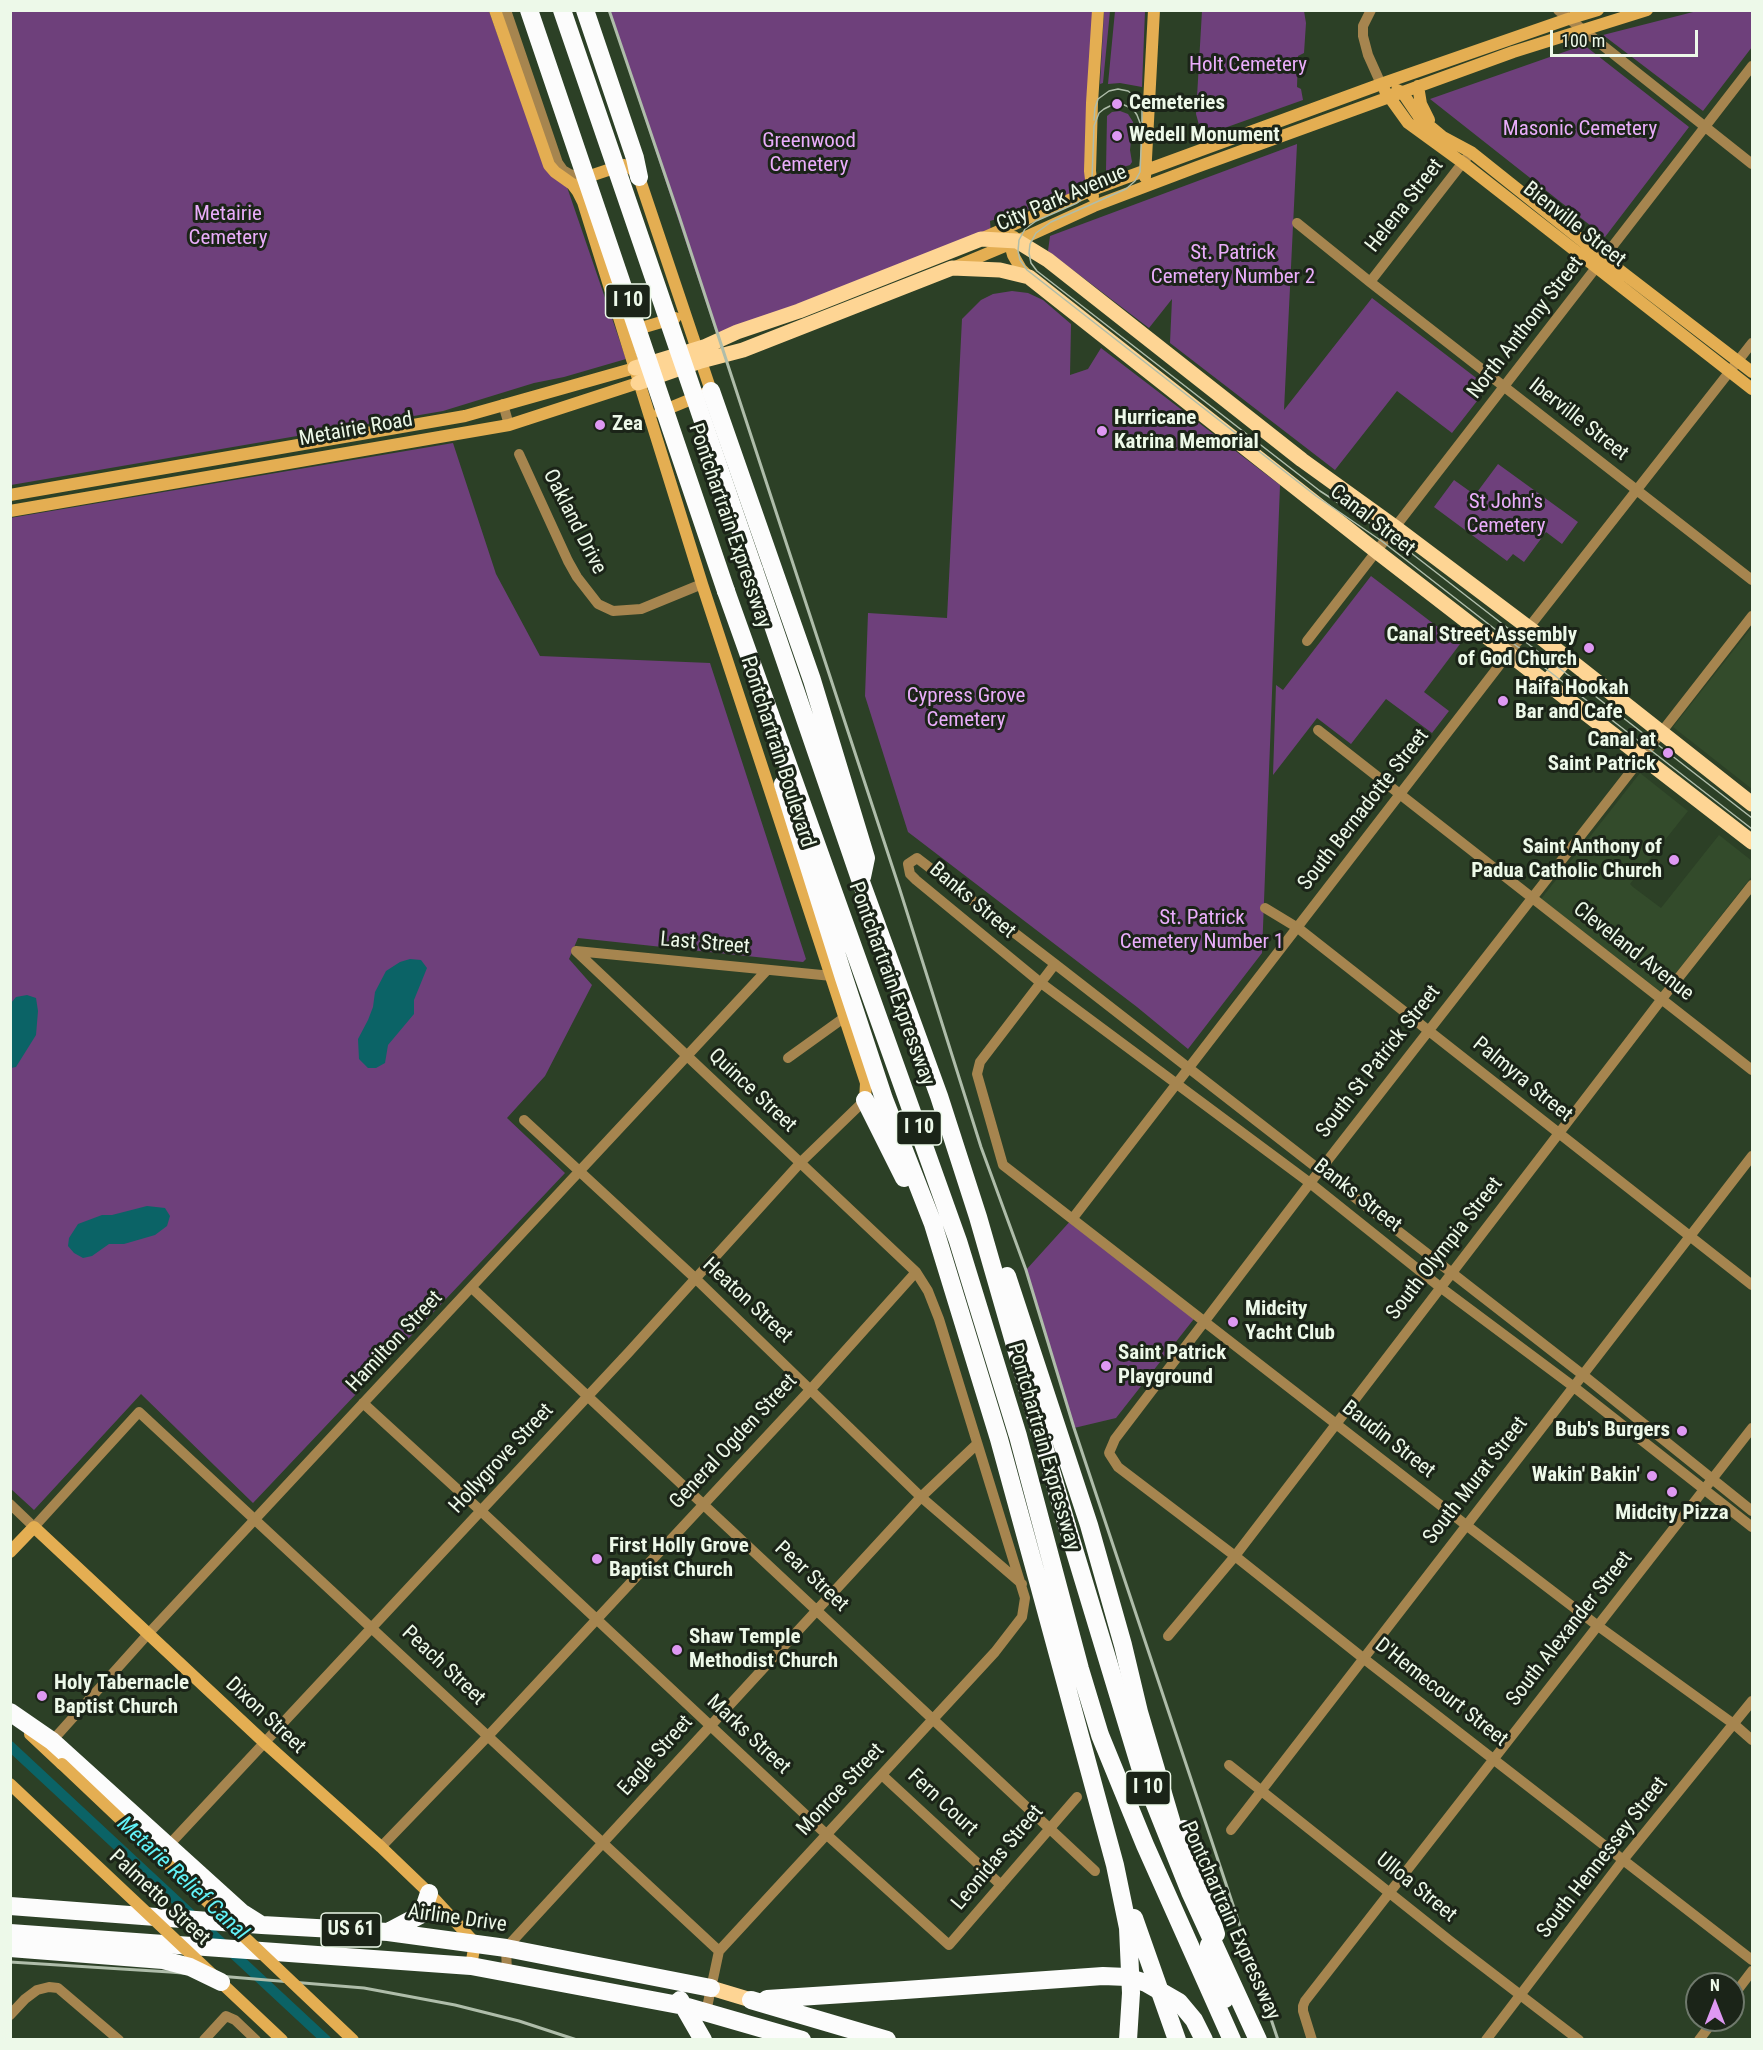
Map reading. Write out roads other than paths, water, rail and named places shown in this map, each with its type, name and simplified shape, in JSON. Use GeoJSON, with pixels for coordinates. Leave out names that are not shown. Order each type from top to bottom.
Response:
{"type":"FeatureCollection","features":[{"type":"Feature","properties":{"kind":"highway","name":"Pontchartrain Expressway"},"geometry":{"type":"LineString","coordinates":[[529,10],[726,591],[958,1241],[1006,1392],[1080,1670],[1100,1735],[1145,1845],[1233,2040]]}},
{"type":"Feature","properties":{"kind":"highway","name":"Pontchartrain Expressway"},"geometry":{"type":"LineString","coordinates":[[562,10],[861,882],[939,1096],[978,1217],[1067,1526],[1140,1767],[1190,1892],[1258,2040]]}},
{"type":"Feature","properties":{"kind":"highway"},"geometry":{"type":"LineString","coordinates":[[585,10],[636,158],[639,177]]}},
{"type":"Feature","properties":{"kind":"highway"},"geometry":{"type":"LineString","coordinates":[[711,391],[812,680],[866,858],[861,882]]}},
{"type":"Feature","properties":{"kind":"highway"},"geometry":{"type":"LineString","coordinates":[[770,713],[766,730],[844,978],[885,1099],[933,1224],[1002,1450],[1115,1865],[1130,1949],[1131,1993],[1128,2040]]}},
{"type":"Feature","properties":{"kind":"highway"},"geometry":{"type":"LineString","coordinates":[[865,1100],[900,1167],[960,1323],[966,1332]]}},
{"type":"Feature","properties":{"kind":"highway"},"geometry":{"type":"LineString","coordinates":[[978,1217],[989,1224],[1089,1525],[1123,1644],[1139,1712],[1224,1996],[1233,2040]]}},
{"type":"Feature","properties":{"kind":"highway"},"geometry":{"type":"LineString","coordinates":[[1123,1644],[1176,1797],[1191,1855],[1250,2040]]}},
{"type":"Feature","properties":{"kind":"highway"},"geometry":{"type":"LineString","coordinates":[[10,1714],[52,1741],[241,1912],[261,1925]]}},
{"type":"Feature","properties":{"kind":"highway"},"geometry":{"type":"LineString","coordinates":[[1115,1865],[1178,2040]]}},
{"type":"Feature","properties":{"kind":"highway"},"geometry":{"type":"LineString","coordinates":[[388,1932],[422,1914],[429,1893]]}},
{"type":"Feature","properties":{"kind":"highway","name":"Airline Drive"},"geometry":{"type":"LineString","coordinates":[[10,1906],[388,1932],[506,1948],[711,1988]]}},
{"type":"Feature","properties":{"kind":"highway"},"geometry":{"type":"LineString","coordinates":[[83,1939],[85,1911]]}},
{"type":"Feature","properties":{"kind":"highway","name":"US 61"},"geometry":{"type":"LineString","coordinates":[[10,1933],[471,1966],[684,2006],[801,2039]]}},
{"type":"Feature","properties":{"kind":"highway"},"geometry":{"type":"LineString","coordinates":[[10,1948],[163,1960],[190,1967],[221,1982]]}},
{"type":"Feature","properties":{"kind":"highway"},"geometry":{"type":"LineString","coordinates":[[653,1976],[675,1993],[704,2040]]}},
{"type":"Feature","properties":{"kind":"highway"},"geometry":{"type":"LineString","coordinates":[[751,2000],[1103,1976],[1127,1977],[1146,1983],[1179,2002],[1194,2020],[1204,2040]]}},
{"type":"Feature","properties":{"kind":"highway","name":"Airline Drive"},"geometry":{"type":"LineString","coordinates":[[751,2000],[887,2040]]}},
{"type":"Feature","properties":{"kind":"main road","name":"Canal Street"},"geometry":{"type":"LineString","coordinates":[[981,239],[1013,242],[1048,260],[1302,460],[1529,628],[1752,804]]}},
{"type":"Feature","properties":{"kind":"main road","name":"City Park Avenue"},"geometry":{"type":"LineString","coordinates":[[699,355],[737,332],[799,311],[981,239]]}},
{"type":"Feature","properties":{"kind":"main road","name":"Canal Street"},"geometry":{"type":"LineString","coordinates":[[952,268],[1000,270],[1029,277],[1376,551],[1752,842]]}},
{"type":"Feature","properties":{"kind":"main road","name":"City Park Avenue"},"geometry":{"type":"LineString","coordinates":[[699,355],[743,350],[952,268]]}},
{"type":"Feature","properties":{"kind":"main road"},"geometry":{"type":"LineString","coordinates":[[1135,361],[1152,342]]}},
{"type":"Feature","properties":{"kind":"main road","name":"Metairie Road"},"geometry":{"type":"LineString","coordinates":[[637,375],[699,355]]}},
{"type":"Feature","properties":{"kind":"main road"},"geometry":{"type":"LineString","coordinates":[[1546,683],[1566,658]]}},
{"type":"Feature","properties":{"kind":"main road","name":"Airline Drive"},"geometry":{"type":"LineString","coordinates":[[711,1988],[751,2000]]}},
{"type":"Feature","properties":{"kind":"street","name":"Pontchartrain Boulevard"},"geometry":{"type":"LineString","coordinates":[[495,10],[549,165],[578,192],[702,584],[866,1083],[865,1100]]}},
{"type":"Feature","properties":{"kind":"street"},"geometry":{"type":"LineString","coordinates":[[506,10],[558,163],[563,170],[584,178]]}},
{"type":"Feature","properties":{"kind":"street"},"geometry":{"type":"LineString","coordinates":[[1094,206],[1090,171],[1098,10]]}},
{"type":"Feature","properties":{"kind":"street"},"geometry":{"type":"LineString","coordinates":[[1143,187],[1147,170],[1154,10]]}},
{"type":"Feature","properties":{"kind":"street"},"geometry":{"type":"LineString","coordinates":[[1558,10],[1752,164]]}},
{"type":"Feature","properties":{"kind":"street","name":"City Park Avenue"},"geometry":{"type":"LineString","coordinates":[[981,239],[1092,190],[1381,84],[1598,10]]}},
{"type":"Feature","properties":{"kind":"street","name":"City Park Avenue"},"geometry":{"type":"LineString","coordinates":[[952,268],[1143,187],[1418,86],[1582,29],[1647,10]]}},
{"type":"Feature","properties":{"kind":"street","name":"Bienville Street"},"geometry":{"type":"LineString","coordinates":[[1370,12],[1363,26],[1364,45],[1388,97],[1408,123],[1467,158]]}},
{"type":"Feature","properties":{"kind":"street","name":"North Anthony Street"},"geometry":{"type":"LineString","coordinates":[[1307,641],[1752,66]]}},
{"type":"Feature","properties":{"kind":"street"},"geometry":{"type":"LineString","coordinates":[[1381,84],[1402,92]]}},
{"type":"Feature","properties":{"kind":"street","name":"Bienville Street"},"geometry":{"type":"LineString","coordinates":[[1418,86],[1424,112],[1443,137]]}},
{"type":"Feature","properties":{"kind":"street","name":"Bienville Street"},"geometry":{"type":"LineString","coordinates":[[1402,92],[1419,117],[1467,158],[1601,263],[1752,389]]}},
{"type":"Feature","properties":{"kind":"street","name":"Helena Street"},"geometry":{"type":"LineString","coordinates":[[1370,282],[1467,158]]}},
{"type":"Feature","properties":{"kind":"street"},"geometry":{"type":"LineString","coordinates":[[578,192],[584,178],[623,165],[629,166],[639,177],[711,391],[649,416]]}},
{"type":"Feature","properties":{"kind":"street"},"geometry":{"type":"LineString","coordinates":[[1029,277],[1013,255],[1013,242],[1030,218]]}},
{"type":"Feature","properties":{"kind":"street","name":"Iberville Street"},"geometry":{"type":"LineString","coordinates":[[1297,223],[1752,580]]}},
{"type":"Feature","properties":{"kind":"street"},"geometry":{"type":"LineString","coordinates":[[1047,228],[1040,238],[1040,248],[1048,260]]}},
{"type":"Feature","properties":{"kind":"street","name":"Bienville Street"},"geometry":{"type":"LineString","coordinates":[[1601,263],[1752,372]]}},
{"type":"Feature","properties":{"kind":"street"},"geometry":{"type":"LineString","coordinates":[[624,334],[685,315]]}},
{"type":"Feature","properties":{"kind":"street","name":"South Bernadotte Street"},"geometry":{"type":"LineString","coordinates":[[1073,1218],[1509,653],[1752,343]]}},
{"type":"Feature","properties":{"kind":"street","name":"Metairie Road"},"geometry":{"type":"LineString","coordinates":[[10,495],[465,416],[503,404],[637,375]]}},
{"type":"Feature","properties":{"kind":"street","name":"Metairie Road"},"geometry":{"type":"LineString","coordinates":[[10,511],[509,425],[637,375]]}},
{"type":"Feature","properties":{"kind":"street"},"geometry":{"type":"LineString","coordinates":[[503,404],[509,425]]}},
{"type":"Feature","properties":{"kind":"street","name":"Oakland Drive"},"geometry":{"type":"LineString","coordinates":[[519,454],[567,561],[576,577],[598,604],[613,611],[641,609],[702,584]]}},
{"type":"Feature","properties":{"kind":"street","name":"South St Patrick Street"},"geometry":{"type":"LineString","coordinates":[[1109,1453],[1115,1439],[1428,1029],[1752,616]]}},
{"type":"Feature","properties":{"kind":"street","name":"Cleveland Avenue"},"geometry":{"type":"LineString","coordinates":[[1318,730],[1752,1070]]}},
{"type":"Feature","properties":{"kind":"street","name":"Banks Street"},"geometry":{"type":"LineString","coordinates":[[1752,1511],[1583,1375],[917,858],[909,864],[910,874],[916,880],[1041,983],[1310,1183],[1440,1287],[1574,1387],[1752,1527]]}},
{"type":"Feature","properties":{"kind":"street","name":"South Olympia Street"},"geometry":{"type":"LineString","coordinates":[[1168,1636],[1235,1556],[1661,1000],[1752,885]]}},
{"type":"Feature","properties":{"kind":"street","name":"Palmyra Street"},"geometry":{"type":"LineString","coordinates":[[1265,908],[1298,928],[1752,1284]]}},
{"type":"Feature","properties":{"kind":"street"},"geometry":{"type":"LineString","coordinates":[[983,935],[996,919]]}},
{"type":"Feature","properties":{"kind":"street","name":"Last Street"},"geometry":{"type":"LineString","coordinates":[[576,951],[832,976]]}},
{"type":"Feature","properties":{"kind":"street","name":"Quince Street"},"geometry":{"type":"LineString","coordinates":[[576,951],[916,1272],[928,1291],[939,1319],[1022,1584],[1025,1604]]}},
{"type":"Feature","properties":{"kind":"street"},"geometry":{"type":"LineString","coordinates":[[1041,983],[1055,964]]}},
{"type":"Feature","properties":{"kind":"street","name":"Hamilton Street"},"geometry":{"type":"LineString","coordinates":[[52,1741],[148,1634],[767,970]]}},
{"type":"Feature","properties":{"kind":"street","name":"Baudin Street"},"geometry":{"type":"LineString","coordinates":[[1041,983],[980,1062],[977,1074],[1003,1165],[1466,1526],[1598,1626],[1735,1725],[1752,1740]]}},
{"type":"Feature","properties":{"kind":"street"},"geometry":{"type":"LineString","coordinates":[[788,1058],[845,1017]]}},
{"type":"Feature","properties":{"kind":"street","name":"Hollygrove Street"},"geometry":{"type":"LineString","coordinates":[[168,1846],[696,1279],[801,1162],[865,1100]]}},
{"type":"Feature","properties":{"kind":"street","name":"Heaton Street"},"geometry":{"type":"LineString","coordinates":[[524,1120],[696,1279],[921,1497],[1022,1584]]}},
{"type":"Feature","properties":{"kind":"street","name":"South Murat Street"},"geometry":{"type":"LineString","coordinates":[[1231,1830],[1752,1156]]}},
{"type":"Feature","properties":{"kind":"street","name":"General Ogden Street"},"geometry":{"type":"LineString","coordinates":[[381,1847],[489,1735],[811,1389],[916,1272]]}},
{"type":"Feature","properties":{"kind":"street","name":"Pear Street"},"geometry":{"type":"LineString","coordinates":[[472,1288],[1095,1871]]}},
{"type":"Feature","properties":{"kind":"street","name":"Marks Street"},"geometry":{"type":"LineString","coordinates":[[363,1403],[709,1726],[950,1945]]}},
{"type":"Feature","properties":{"kind":"street","name":"Peach Street"},"geometry":{"type":"LineString","coordinates":[[34,1527],[139,1412],[372,1626],[719,1951]]}},
{"type":"Feature","properties":{"kind":"street","name":"South Alexander Street"},"geometry":{"type":"LineString","coordinates":[[1312,2040],[1303,2006],[1493,1758],[1752,1428]]}},
{"type":"Feature","properties":{"kind":"street","name":"Eagle Street"},"geometry":{"type":"LineString","coordinates":[[506,1948],[921,1497],[977,1444]]}},
{"type":"Feature","properties":{"kind":"street","name":"D'Hemecourt Street"},"geometry":{"type":"LineString","coordinates":[[1109,1453],[1118,1467],[1752,1960]]}},
{"type":"Feature","properties":{"kind":"street","name":"Dixon Street"},"geometry":{"type":"LineString","coordinates":[[10,1504],[264,1743],[381,1847],[429,1893],[475,1943]]}},
{"type":"Feature","properties":{"kind":"street"},"geometry":{"type":"LineString","coordinates":[[10,1552],[34,1527]]}},
{"type":"Feature","properties":{"kind":"street","name":"Monroe Street"},"geometry":{"type":"LineString","coordinates":[[719,1951],[1007,1638],[1022,1617],[1025,1604]]}},
{"type":"Feature","properties":{"kind":"street","name":"South Hennessey Street"},"geometry":{"type":"LineString","coordinates":[[1486,2040],[1623,1860],[1735,1725],[1752,1701]]}},
{"type":"Feature","properties":{"kind":"street","name":"Palmetto Street"},"geometry":{"type":"LineString","coordinates":[[10,1714],[353,2040]]}},
{"type":"Feature","properties":{"kind":"street","name":"Ulloa Street"},"geometry":{"type":"LineString","coordinates":[[1229,1765],[1450,1941],[1579,2040]]}},
{"type":"Feature","properties":{"kind":"street","name":"Fern Court"},"geometry":{"type":"LineString","coordinates":[[882,1775],[1001,1885]]}},
{"type":"Feature","properties":{"kind":"street","name":"Palmetto Street"},"geometry":{"type":"LineString","coordinates":[[10,1784],[282,2040]]}},
{"type":"Feature","properties":{"kind":"street","name":"Leonidas Street"},"geometry":{"type":"LineString","coordinates":[[950,1945],[1077,1797]]}},
{"type":"Feature","properties":{"kind":"street"},"geometry":{"type":"LineString","coordinates":[[471,1966],[475,1943]]}},
{"type":"Feature","properties":{"kind":"street"},"geometry":{"type":"LineString","coordinates":[[506,1948],[507,1973]]}},
{"type":"Feature","properties":{"kind":"street"},"geometry":{"type":"LineString","coordinates":[[706,2012],[719,1951]]}},
{"type":"Feature","properties":{"kind":"street"},"geometry":{"type":"LineString","coordinates":[[10,2015],[38,1990],[58,1988],[119,2040]]}},
{"type":"Feature","properties":{"kind":"street"},"geometry":{"type":"LineString","coordinates":[[204,2040],[226,2016],[235,2020],[256,2040]]}},
{"type":"Feature","properties":{"kind":"water"},"geometry":{"type":"Polygon","coordinates":[[[410,959],[421,960],[427,968],[414,1000],[414,1014],[388,1045],[385,1063],[376,1068],[368,1068],[359,1059],[358,1039],[373,1007],[375,992],[386,971],[410,959]]]}},
{"type":"Feature","properties":{"kind":"water"},"geometry":{"type":"Polygon","coordinates":[[[27,995],[36,998],[38,1011],[36,1035],[16,1067],[11,1068],[11,1003],[16,997],[27,995]]]}},
{"type":"Feature","properties":{"kind":"water"},"geometry":{"type":"Polygon","coordinates":[[[147,1206],[165,1208],[170,1216],[167,1226],[155,1235],[124,1244],[109,1244],[92,1256],[83,1258],[68,1246],[69,1238],[78,1224],[102,1215],[112,1215],[147,1206]]]}},
{"type":"Feature","properties":{"kind":"waterway","name":"Metarie Relief Canal"},"geometry":{"type":"LineString","coordinates":[[10,1746],[326,2040]]}},
{"type":"Feature","properties":{"kind":"tram line"},"geometry":{"type":"LineString","coordinates":[[1094,120],[1098,99],[1109,91],[1118,89],[1128,91],[1137,98],[1142,109],[1142,122]]}},
{"type":"Feature","properties":{"kind":"tram line"},"geometry":{"type":"LineString","coordinates":[[1752,818],[1388,535],[1320,491],[1037,271],[1031,263],[1029,253],[1030,244],[1036,233],[1051,222],[1126,189],[1135,181],[1140,172],[1142,128],[1133,109],[1122,104],[1112,105],[1099,113],[1094,126],[1090,189],[1077,203],[1036,221],[1025,229],[1019,240],[1018,251],[1020,260],[1027,270],[1316,496],[1383,542],[1752,829]]}},
{"type":"Feature","properties":{"kind":"railway"},"geometry":{"type":"LineString","coordinates":[[609,10],[899,887],[981,1147],[1026,1270],[1074,1428],[1278,2040]]}},
{"type":"Feature","properties":{"kind":"railway"},"geometry":{"type":"LineString","coordinates":[[10,1962],[364,1988],[455,2005],[519,2021],[577,2040]]}},
{"type":"Feature","properties":{"kind":"place","name":"Cemeteries"},"geometry":{"type":"Point","coordinates":[1117,104]}},
{"type":"Feature","properties":{"kind":"place","name":"Wedell Monument"},"geometry":{"type":"Point","coordinates":[1117,136]}},
{"type":"Feature","properties":{"kind":"place","name":"Zea"},"geometry":{"type":"Point","coordinates":[600,425]}},
{"type":"Feature","properties":{"kind":"place","name":"Hurricane Katrina Memorial"},"geometry":{"type":"Point","coordinates":[1102,431]}},
{"type":"Feature","properties":{"kind":"place","name":"Canal Street Assembly of God Church"},"geometry":{"type":"Point","coordinates":[1589,648]}},
{"type":"Feature","properties":{"kind":"place","name":"Haifa Hookah Bar and Cafe"},"geometry":{"type":"Point","coordinates":[1503,701]}},
{"type":"Feature","properties":{"kind":"place","name":"Canal at Saint Patrick"},"geometry":{"type":"Point","coordinates":[1668,753]}},
{"type":"Feature","properties":{"kind":"place","name":"Saint Anthony of Padua Catholic Church"},"geometry":{"type":"Point","coordinates":[1674,860]}},
{"type":"Feature","properties":{"kind":"place","name":"Midcity Yacht Club"},"geometry":{"type":"Point","coordinates":[1233,1322]}},
{"type":"Feature","properties":{"kind":"place","name":"Saint Patrick Playground"},"geometry":{"type":"Point","coordinates":[1106,1366]}},
{"type":"Feature","properties":{"kind":"place","name":"Bub's Burgers"},"geometry":{"type":"Point","coordinates":[1682,1431]}},
{"type":"Feature","properties":{"kind":"place","name":"Wakin' Bakin'"},"geometry":{"type":"Point","coordinates":[1652,1476]}},
{"type":"Feature","properties":{"kind":"place","name":"Midcity Pizza"},"geometry":{"type":"Point","coordinates":[1672,1492]}},
{"type":"Feature","properties":{"kind":"place","name":"First Holly Grove Baptist Church"},"geometry":{"type":"Point","coordinates":[597,1559]}},
{"type":"Feature","properties":{"kind":"place","name":"Shaw Temple Methodist Church"},"geometry":{"type":"Point","coordinates":[677,1650]}},
{"type":"Feature","properties":{"kind":"place","name":"Holy Tabernacle Baptist Church"},"geometry":{"type":"Point","coordinates":[42,1696]}},
{"type":"Feature","properties":{"kind":"park label","name":"Holt Cemetery"},"geometry":{"type":"Point","coordinates":[1248,66]}},
{"type":"Feature","properties":{"kind":"park label","name":"Masonic Cemetery"},"geometry":{"type":"Point","coordinates":[1580,130]}},
{"type":"Feature","properties":{"kind":"park label","name":"Greenwood Cemetery"},"geometry":{"type":"Point","coordinates":[809,154]}},
{"type":"Feature","properties":{"kind":"park label","name":"Metairie Cemetery"},"geometry":{"type":"Point","coordinates":[228,227]}},
{"type":"Feature","properties":{"kind":"park label","name":"St. Patrick Cemetery Number 2"},"geometry":{"type":"Point","coordinates":[1233,266]}},
{"type":"Feature","properties":{"kind":"park label","name":"St John's Cemetery"},"geometry":{"type":"Point","coordinates":[1506,515]}},
{"type":"Feature","properties":{"kind":"park label","name":"Cypress Grove Cemetery"},"geometry":{"type":"Point","coordinates":[966,709]}},
{"type":"Feature","properties":{"kind":"park label","name":"St. Patrick Cemetery Number 1"},"geometry":{"type":"Point","coordinates":[1202,931]}}]}
